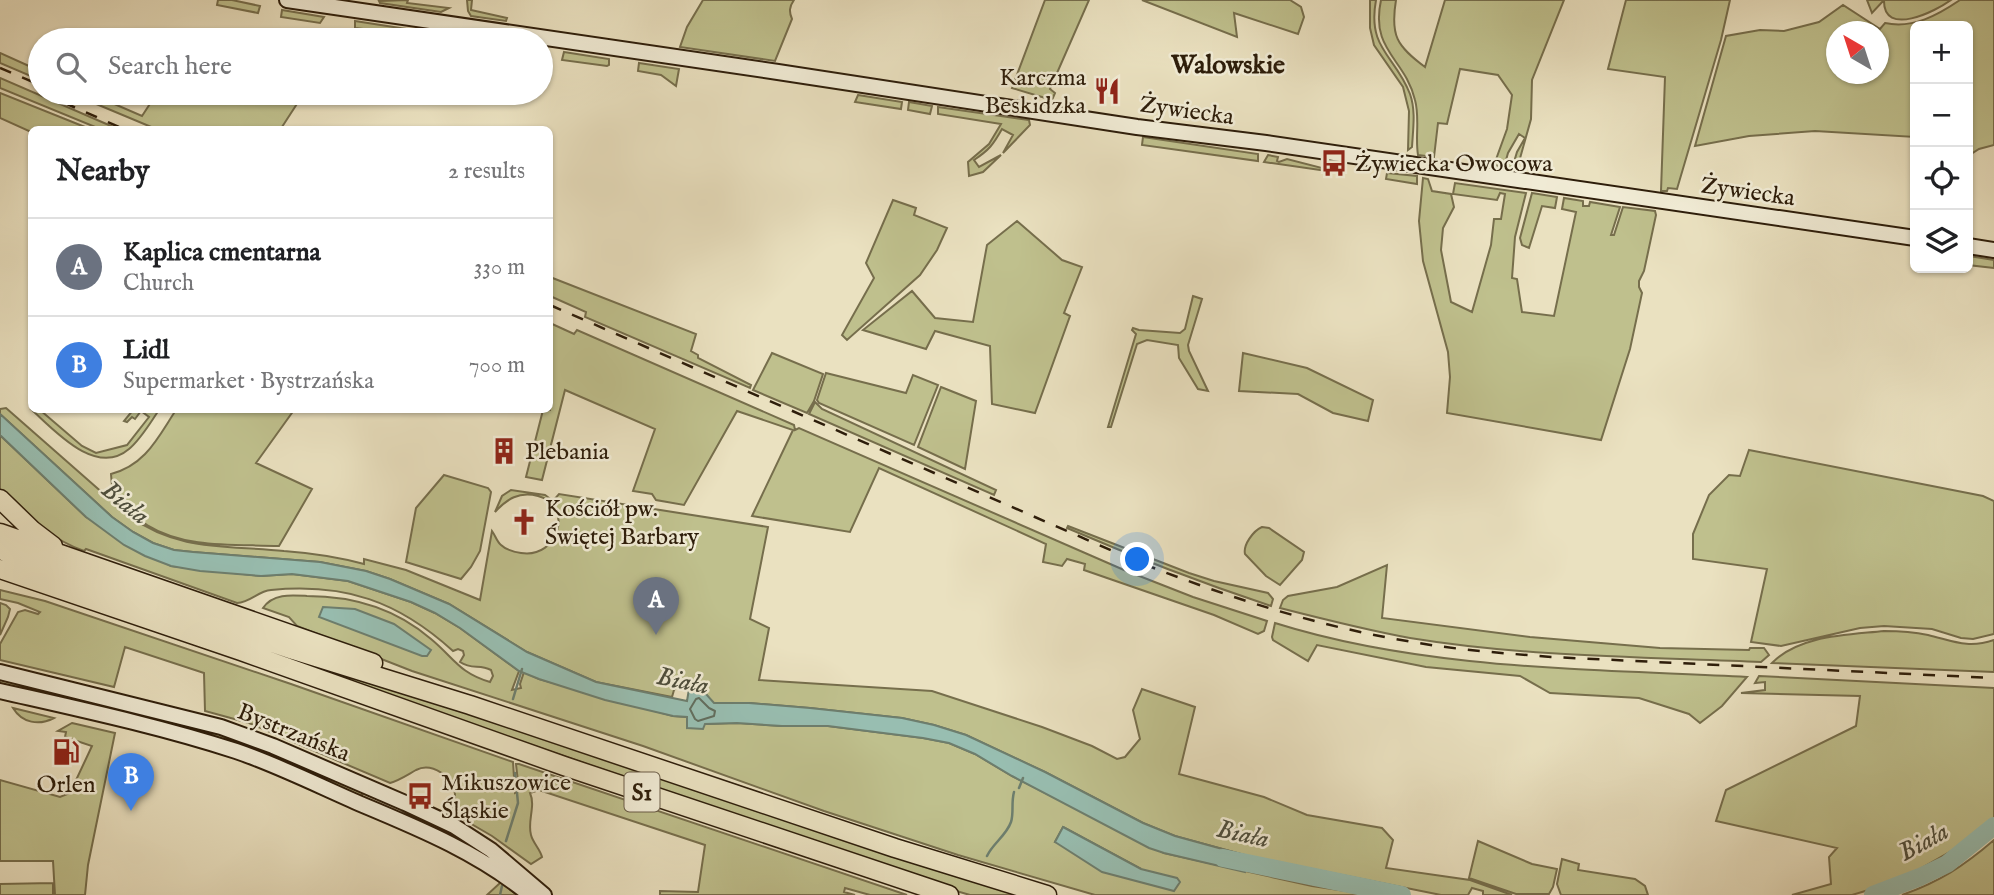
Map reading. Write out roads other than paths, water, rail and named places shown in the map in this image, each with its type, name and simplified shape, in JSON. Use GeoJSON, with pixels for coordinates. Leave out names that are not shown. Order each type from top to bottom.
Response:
{"type":"FeatureCollection","features":[{"type":"Feature","properties":{"kind":"highway"},"geometry":{"type":"LineString","coordinates":[[0,499],[32,530],[64,555]]}},
{"type":"Feature","properties":{"kind":"highway"},"geometry":{"type":"LineString","coordinates":[[0,533],[445,689],[470,705]]}},
{"type":"Feature","properties":{"kind":"highway","name":"S1"},"geometry":{"type":"LineString","coordinates":[[0,550],[293,650],[470,705],[895,848],[1047,895]]}},
{"type":"Feature","properties":{"kind":"highway","name":"S1"},"geometry":{"type":"LineString","coordinates":[[0,569],[551,761],[949,895]]}},
{"type":"Feature","properties":{"kind":"highway"},"geometry":{"type":"LineString","coordinates":[[0,580],[86,599]]}},
{"type":"Feature","properties":{"kind":"main road","name":"Żywiecka"},"geometry":{"type":"LineString","coordinates":[[287,0],[478,28]]}},
{"type":"Feature","properties":{"kind":"main road","name":"Żywiecka"},"geometry":{"type":"LineString","coordinates":[[553,39],[1137,127],[1910,237]]}},
{"type":"Feature","properties":{"kind":"main road"},"geometry":{"type":"LineString","coordinates":[[1973,247],[1994,250]]}},
{"type":"Feature","properties":{"kind":"main road","name":"Bystrzańska"},"geometry":{"type":"LineString","coordinates":[[0,672],[221,727],[273,746],[454,826],[491,850],[544,895]]}},
{"type":"Feature","properties":{"kind":"main road","name":"Bystrzańska"},"geometry":{"type":"LineString","coordinates":[[0,691],[171,732],[258,759],[452,843],[499,871],[530,895]]}},
{"type":"Feature","properties":{"kind":"water"},"geometry":{"type":"Polygon","coordinates":[[[0,414],[112,517],[153,543],[174,550],[320,562],[366,571],[449,604],[527,652],[596,682],[687,701],[690,683],[706,684],[705,693],[714,703],[810,708],[902,718],[934,725],[966,735],[1045,772],[1143,823],[1175,836],[1248,856],[1245,872],[1149,848],[975,754],[949,743],[828,726],[737,723],[705,724],[703,729],[687,728],[687,717],[605,700],[519,671],[435,613],[348,581],[292,574],[261,576],[200,571],[171,566],[124,545],[86,517],[0,435],[0,414]]]}},
{"type":"Feature","properties":{"kind":"water"},"geometry":{"type":"Polygon","coordinates":[[[323,607],[355,609],[394,624],[431,650],[427,656],[422,656],[319,617],[323,607]]]}},
{"type":"Feature","properties":{"kind":"water"},"geometry":{"type":"Polygon","coordinates":[[[1063,827],[1141,869],[1177,878],[1180,882],[1174,891],[1102,872],[1055,842],[1063,827]]]}},
{"type":"Feature","properties":{"kind":"waterway"},"geometry":{"type":"LineString","coordinates":[[513,699],[522,669]]}},
{"type":"Feature","properties":{"kind":"waterway"},"geometry":{"type":"LineString","coordinates":[[506,841],[518,803],[515,773]]}},
{"type":"Feature","properties":{"kind":"waterway"},"geometry":{"type":"LineString","coordinates":[[1019,788],[1023,778]]}},
{"type":"Feature","properties":{"kind":"waterway"},"geometry":{"type":"LineString","coordinates":[[987,856],[1011,822],[1014,792]]}},
{"type":"Feature","properties":{"kind":"waterway","name":"Biała"},"geometry":{"type":"LineString","coordinates":[[1873,895],[1947,864],[1994,826]]}},
{"type":"Feature","properties":{"kind":"waterway","name":"Biała"},"geometry":{"type":"LineString","coordinates":[[1223,858],[1402,895]]}},
{"type":"Feature","properties":{"kind":"waterway"},"geometry":{"type":"LineString","coordinates":[[500,895],[502,886]]}},
{"type":"Feature","properties":{"kind":"railway"},"geometry":{"type":"LineString","coordinates":[[0,68],[28,80]]}},
{"type":"Feature","properties":{"kind":"railway"},"geometry":{"type":"LineString","coordinates":[[69,105],[117,126]]}},
{"type":"Feature","properties":{"kind":"railway"},"geometry":{"type":"LineString","coordinates":[[553,306],[1131,559],[1233,597],[1302,618],[1407,641],[1497,653],[1994,678]]}},
{"type":"Feature","properties":{"kind":"place","name":"Karczma Beskidzka"},"geometry":{"type":"Point","coordinates":[1107,91]}},
{"type":"Feature","properties":{"kind":"place","name":"Żywiecka Owocowa"},"geometry":{"type":"Point","coordinates":[1334,163]}},
{"type":"Feature","properties":{"kind":"place","name":"Plebania"},"geometry":{"type":"Point","coordinates":[504,451]}},
{"type":"Feature","properties":{"kind":"place","name":"Kościół pw. Świętej Barbary"},"geometry":{"type":"Point","coordinates":[524,522]}},
{"type":"Feature","properties":{"kind":"place","name":"Kaplica cmentarna"},"geometry":{"type":"Point","coordinates":[656,635]}},
{"type":"Feature","properties":{"kind":"place","name":"Orlen"},"geometry":{"type":"Point","coordinates":[66,752]}},
{"type":"Feature","properties":{"kind":"place","name":"Mikuszowice Śląskie"},"geometry":{"type":"Point","coordinates":[420,796]}},
{"type":"Feature","properties":{"kind":"place","name":"Lidl"},"geometry":{"type":"Point","coordinates":[131,811]}},
{"type":"Feature","properties":{"kind":"district","name":"Walowskie"},"geometry":{"type":"Point","coordinates":[1228,64]}}]}
